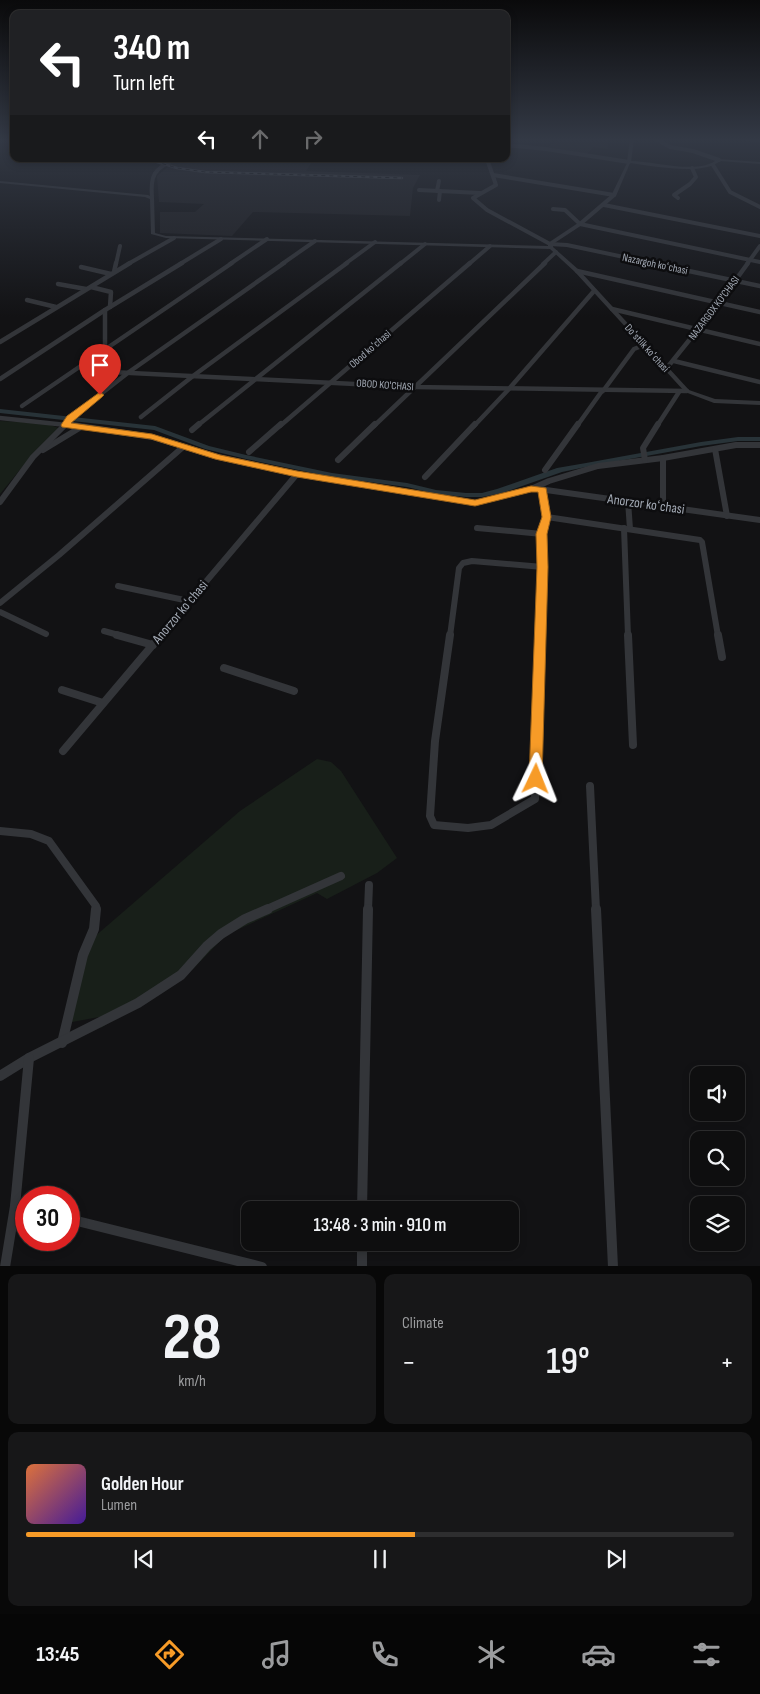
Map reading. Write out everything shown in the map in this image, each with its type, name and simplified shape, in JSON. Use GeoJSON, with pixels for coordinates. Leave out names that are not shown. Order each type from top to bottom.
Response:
{"type":"FeatureCollection","features":[{"type":"Feature","properties":{"kind":"street"},"geometry":{"type":"LineString","coordinates":[[152,198],[153,234],[174,238],[316,240],[552,248]]}},
{"type":"Feature","properties":{"kind":"street"},"geometry":{"type":"LineString","coordinates":[[473,198],[479,204],[552,248]]}},
{"type":"Feature","properties":{"kind":"street"},"geometry":{"type":"LineString","coordinates":[[338,460],[415,387],[552,248],[611,198]]}},
{"type":"Feature","properties":{"kind":"street"},"geometry":{"type":"LineString","coordinates":[[742,198],[760,207]]}},
{"type":"Feature","properties":{"kind":"street"},"geometry":{"type":"LineString","coordinates":[[604,205],[760,236]]}},
{"type":"Feature","properties":{"kind":"street"},"geometry":{"type":"LineString","coordinates":[[553,209],[565,210],[580,224]]}},
{"type":"Feature","properties":{"kind":"street","name":"Nazargoh koʻchasi"},"geometry":{"type":"LineString","coordinates":[[580,224],[760,262]]}},
{"type":"Feature","properties":{"kind":"street"},"geometry":{"type":"LineString","coordinates":[[0,342],[56,306],[174,238]]}},
{"type":"Feature","properties":{"kind":"street"},"geometry":{"type":"LineString","coordinates":[[0,379],[107,308],[221,239]]}},
{"type":"Feature","properties":{"kind":"street"},"geometry":{"type":"LineString","coordinates":[[22,406],[267,239]]}},
{"type":"Feature","properties":{"kind":"street"},"geometry":{"type":"LineString","coordinates":[[0,502],[32,457],[67,421],[129,372],[316,240]]}},
{"type":"Feature","properties":{"kind":"street"},"geometry":{"type":"LineString","coordinates":[[141,417],[193,376],[375,242]]}},
{"type":"Feature","properties":{"kind":"street"},"geometry":{"type":"LineString","coordinates":[[192,430],[426,244]]}},
{"type":"Feature","properties":{"kind":"street","name":"Nazargoh koʻchasi"},"geometry":{"type":"LineString","coordinates":[[552,248],[567,245],[760,286]]}},
{"type":"Feature","properties":{"kind":"street"},"geometry":{"type":"LineString","coordinates":[[113,273],[120,246]]}},
{"type":"Feature","properties":{"kind":"street","name":"Obod koʻchasi"},"geometry":{"type":"LineString","coordinates":[[249,452],[490,246]]}},
{"type":"Feature","properties":{"kind":"street","name":"NAZARGOX KO'CHASI"},"geometry":{"type":"LineString","coordinates":[[666,369],[760,246]]}},
{"type":"Feature","properties":{"kind":"street","name":"Doʻstlik koʻchasi"},"geometry":{"type":"LineString","coordinates":[[552,248],[577,271],[687,391],[714,401],[760,403]]}},
{"type":"Feature","properties":{"kind":"street"},"geometry":{"type":"LineString","coordinates":[[81,268],[113,273]]}},
{"type":"Feature","properties":{"kind":"street","name":"Nazargoh koʻchasi"},"geometry":{"type":"LineString","coordinates":[[577,271],[760,312]]}},
{"type":"Feature","properties":{"kind":"street"},"geometry":{"type":"LineString","coordinates":[[58,284],[111,292],[107,308],[105,349]]}},
{"type":"Feature","properties":{"kind":"street"},"geometry":{"type":"LineString","coordinates":[[425,477],[508,390],[594,291]]}},
{"type":"Feature","properties":{"kind":"street"},"geometry":{"type":"LineString","coordinates":[[27,300],[56,306]]}},
{"type":"Feature","properties":{"kind":"street"},"geometry":{"type":"LineString","coordinates":[[612,309],[760,344]]}},
{"type":"Feature","properties":{"kind":"street"},"geometry":{"type":"LineString","coordinates":[[545,470],[634,349],[644,345]]}},
{"type":"Feature","properties":{"kind":"street","name":"OBOD KO'CHASI"},"geometry":{"type":"LineString","coordinates":[[100,352],[98,364],[104,370],[129,372],[415,387],[508,390],[687,391]]}},
{"type":"Feature","properties":{"kind":"street"},"geometry":{"type":"LineString","coordinates":[[674,361],[760,382]]}},
{"type":"Feature","properties":{"kind":"street"},"geometry":{"type":"LineString","coordinates":[[645,460],[642,451],[679,392]]}},
{"type":"Feature","properties":{"kind":"street"},"geometry":{"type":"LineString","coordinates":[[0,418],[67,421],[81,427],[152,436],[218,457],[297,474],[475,503],[531,489],[549,480],[598,466],[663,458],[736,445],[760,444]]}},
{"type":"Feature","properties":{"kind":"street"},"geometry":{"type":"LineString","coordinates":[[32,457],[81,427]]}},
{"type":"Feature","properties":{"kind":"street"},"geometry":{"type":"LineString","coordinates":[[0,603],[59,555],[183,446]]}},
{"type":"Feature","properties":{"kind":"street"},"geometry":{"type":"LineString","coordinates":[[715,449],[727,516]]}},
{"type":"Feature","properties":{"kind":"street"},"geometry":{"type":"LineString","coordinates":[[663,458],[663,506]]}},
{"type":"Feature","properties":{"kind":"street","name":"Anorzor koʻchasi"},"geometry":{"type":"LineString","coordinates":[[63,751],[297,474]]}},
{"type":"Feature","properties":{"kind":"street","name":"Anorzor koʻchasi"},"geometry":{"type":"LineString","coordinates":[[531,489],[760,520]]}},
{"type":"Feature","properties":{"kind":"street"},"geometry":{"type":"LineString","coordinates":[[543,490],[546,517],[542,534],[543,567],[535,798],[491,825],[468,828],[434,825],[430,816],[435,741],[458,568],[463,563],[472,561],[543,567]]}},
{"type":"Feature","properties":{"kind":"street"},"geometry":{"type":"LineString","coordinates":[[628,501],[627,528],[633,745]]}},
{"type":"Feature","properties":{"kind":"street"},"geometry":{"type":"LineString","coordinates":[[546,517],[696,538],[702,542],[722,657]]}},
{"type":"Feature","properties":{"kind":"street"},"geometry":{"type":"LineString","coordinates":[[477,528],[542,534]]}},
{"type":"Feature","properties":{"kind":"street"},"geometry":{"type":"LineString","coordinates":[[118,586],[189,601]]}},
{"type":"Feature","properties":{"kind":"street"},"geometry":{"type":"LineString","coordinates":[[0,612],[46,634]]}},
{"type":"Feature","properties":{"kind":"street"},"geometry":{"type":"LineString","coordinates":[[104,631],[153,645]]}},
{"type":"Feature","properties":{"kind":"street"},"geometry":{"type":"LineString","coordinates":[[224,668],[294,691]]}},
{"type":"Feature","properties":{"kind":"street"},"geometry":{"type":"LineString","coordinates":[[62,690],[103,703]]}},
{"type":"Feature","properties":{"kind":"street"},"geometry":{"type":"LineString","coordinates":[[590,786],[613,1266]]}},
{"type":"Feature","properties":{"kind":"street"},"geometry":{"type":"LineString","coordinates":[[0,831],[31,834],[49,842],[96,906],[94,929],[83,954],[62,1043]]}},
{"type":"Feature","properties":{"kind":"street"},"geometry":{"type":"LineString","coordinates":[[0,1076],[29,1058],[62,1043],[138,1002],[181,975],[207,946],[245,919],[341,876]]}},
{"type":"Feature","properties":{"kind":"street"},"geometry":{"type":"LineString","coordinates":[[362,1201],[369,884]]}},
{"type":"Feature","properties":{"kind":"street"},"geometry":{"type":"LineString","coordinates":[[22,1186],[29,1058]]}},
{"type":"Feature","properties":{"kind":"street"},"geometry":{"type":"LineString","coordinates":[[80,1222],[262,1266]]}},
{"type":"Feature","properties":{"kind":"street"},"geometry":{"type":"LineString","coordinates":[[5,1266],[15,1229]]}},
{"type":"Feature","properties":{"kind":"street"},"geometry":{"type":"LineString","coordinates":[[362,1251],[362,1266]]}},
{"type":"Feature","properties":{"kind":"shaded area"},"geometry":{"type":"Polygon","coordinates":[[[159,198],[412,198],[410,216],[253,212],[232,236],[160,233],[160,212],[195,212],[204,204],[159,202],[159,198]]]}},
{"type":"Feature","properties":{"kind":"shaded area"},"geometry":{"type":"Polygon","coordinates":[[[0,421],[44,423],[59,428],[32,455],[0,494],[0,421]]]}},
{"type":"Feature","properties":{"kind":"shaded area"},"geometry":{"type":"Polygon","coordinates":[[[317,759],[331,762],[341,771],[397,858],[377,873],[327,899],[317,893],[226,935],[193,969],[101,1028],[99,1017],[67,1023],[86,944],[240,811],[317,759]]]}},
{"type":"Feature","properties":{"kind":"waterway"},"geometry":{"type":"LineString","coordinates":[[0,411],[155,428],[207,448],[246,457],[332,475],[466,495],[482,495],[499,491],[560,470],[586,465],[701,444],[738,439],[760,439]]}},
{"type":"Feature","properties":{"kind":"route"},"geometry":{"type":"LineString","coordinates":[[100,395],[66,421],[65,425],[152,436],[218,457],[297,474],[475,503],[531,489],[543,490],[546,517],[542,534],[543,567],[536,779]]}}]}
